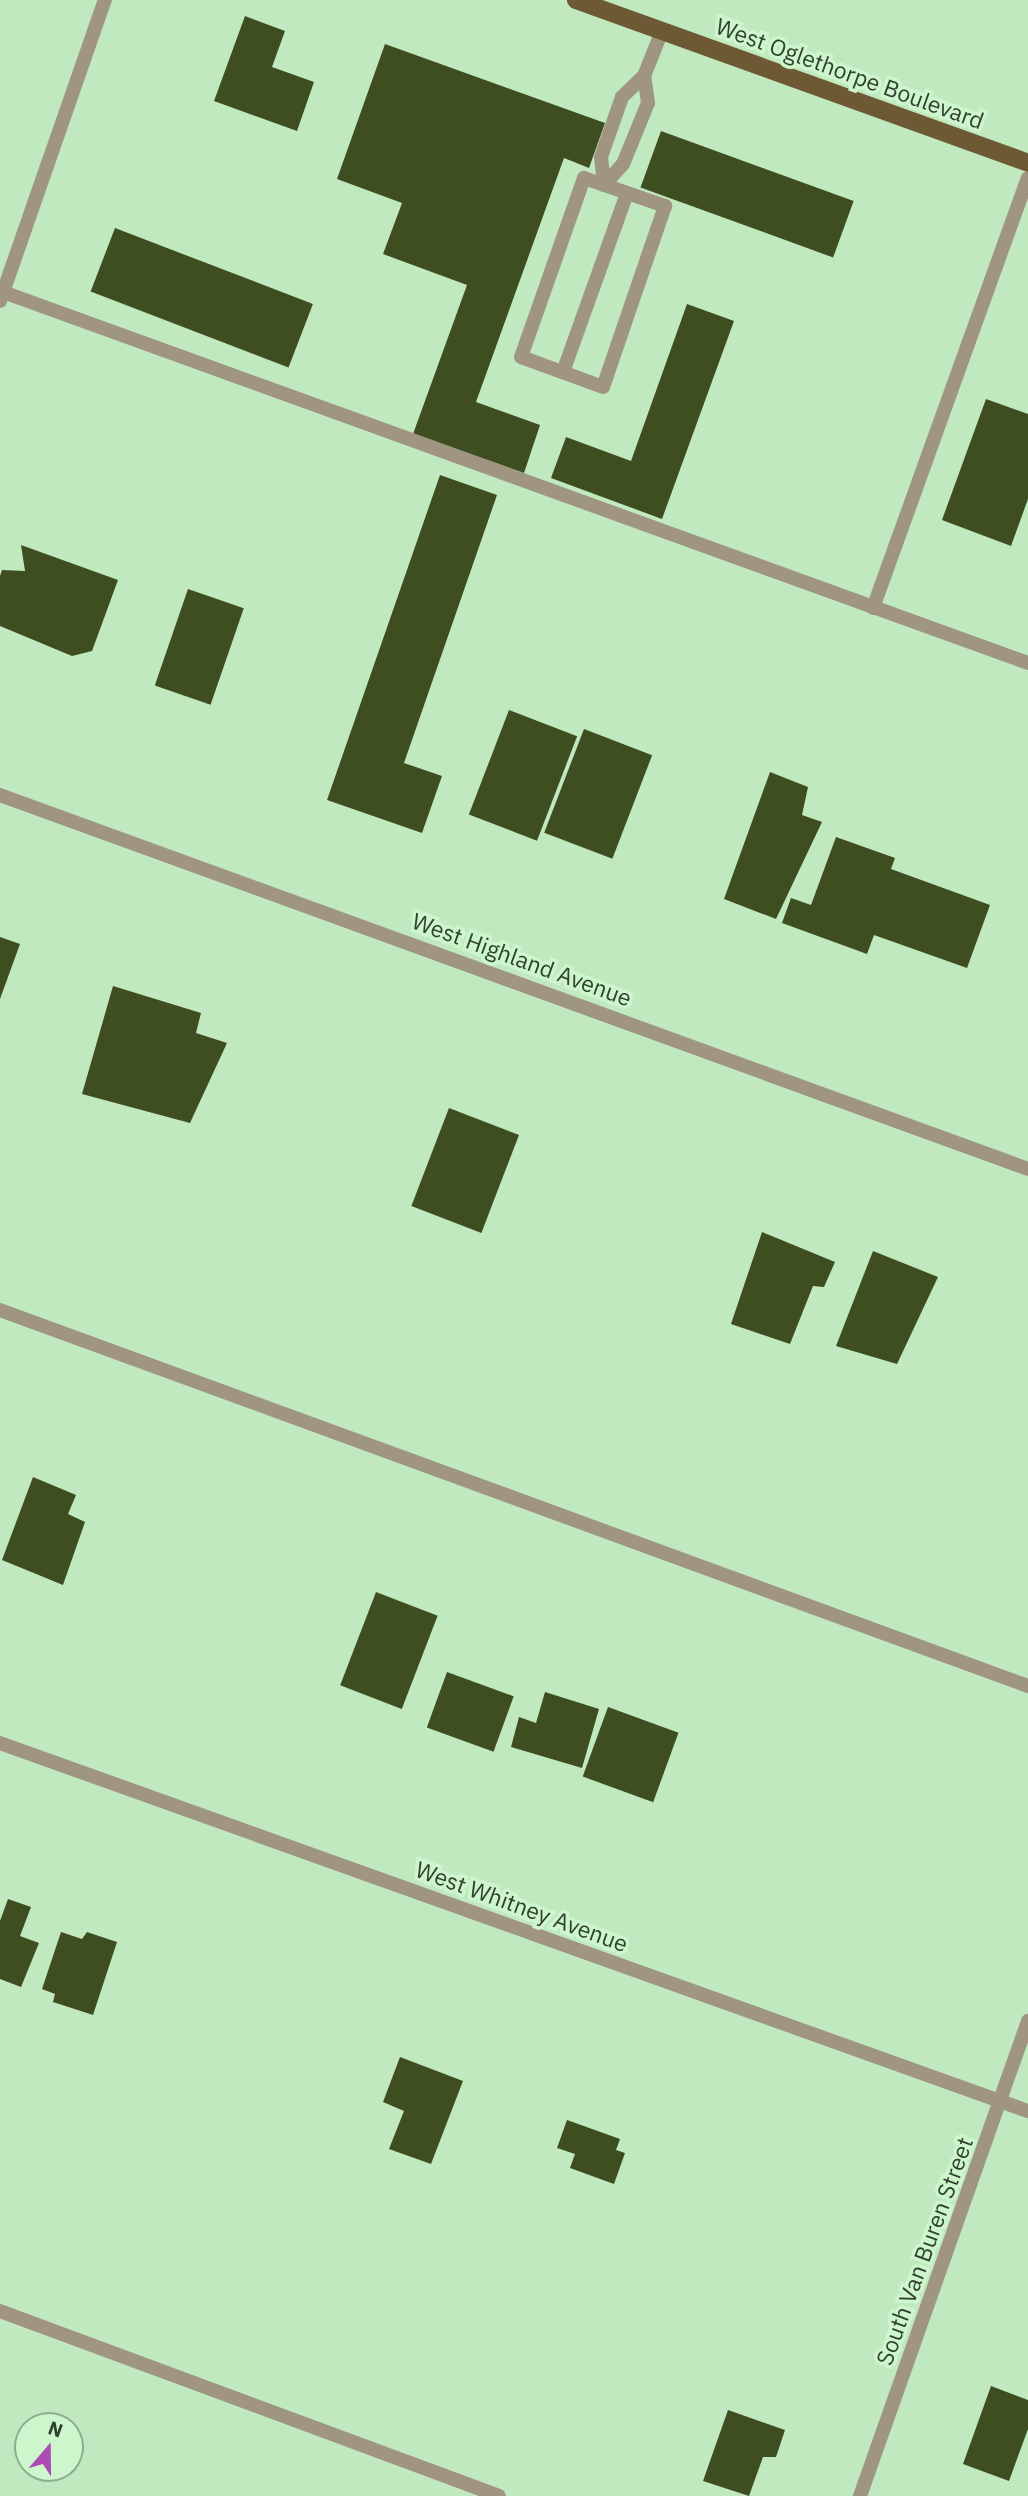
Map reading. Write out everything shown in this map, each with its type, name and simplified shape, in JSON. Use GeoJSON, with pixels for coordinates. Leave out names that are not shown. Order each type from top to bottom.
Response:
{"type":"FeatureCollection","features":[{"type":"Feature","properties":{"kind":"main road","name":"West Oglethorpe Boulevard"},"geometry":{"type":"LineString","coordinates":[[576,0],[1028,163]]}},
{"type":"Feature","properties":{"kind":"street"},"geometry":{"type":"LineString","coordinates":[[105,0],[2,297],[873,608],[1026,657]]}},
{"type":"Feature","properties":{"kind":"street"},"geometry":{"type":"LineString","coordinates":[[604,185],[601,157],[622,97],[644,75],[662,31]]}},
{"type":"Feature","properties":{"kind":"street"},"geometry":{"type":"LineString","coordinates":[[604,185],[623,164],[648,103],[644,75]]}},
{"type":"Feature","properties":{"kind":"street"},"geometry":{"type":"LineString","coordinates":[[584,178],[627,193],[665,206],[603,387],[521,356],[584,178]]}},
{"type":"Feature","properties":{"kind":"street"},"geometry":{"type":"LineString","coordinates":[[873,608],[1028,178]]}},
{"type":"Feature","properties":{"kind":"street"},"geometry":{"type":"LineString","coordinates":[[563,372],[627,193]]}},
{"type":"Feature","properties":{"kind":"street","name":"West Highland Avenue"},"geometry":{"type":"LineString","coordinates":[[0,795],[1028,1169]]}},
{"type":"Feature","properties":{"kind":"street"},"geometry":{"type":"LineString","coordinates":[[0,1310],[1028,1686]]}},
{"type":"Feature","properties":{"kind":"street","name":"West Whitney Avenue"},"geometry":{"type":"LineString","coordinates":[[0,1742],[1028,2111]]}},
{"type":"Feature","properties":{"kind":"street","name":"South Van Buren Street"},"geometry":{"type":"LineString","coordinates":[[860,2496],[1003,2102],[1028,2021]]}},
{"type":"Feature","properties":{"kind":"street"},"geometry":{"type":"LineString","coordinates":[[0,2311],[499,2496]]}},
{"type":"Feature","properties":{"kind":"building"},"geometry":{"type":"Polygon","coordinates":[[[245,16],[285,31],[272,67],[314,82],[297,131],[214,101],[245,16]]]}},
{"type":"Feature","properties":{"kind":"building"},"geometry":{"type":"Polygon","coordinates":[[[385,44],[605,123],[589,168],[564,158],[476,402],[540,425],[524,473],[413,434],[467,285],[383,254],[402,203],[337,179],[385,44]]]}},
{"type":"Feature","properties":{"kind":"building"},"geometry":{"type":"Polygon","coordinates":[[[661,131],[854,201],[833,257],[640,187],[661,131]]]}},
{"type":"Feature","properties":{"kind":"building"},"geometry":{"type":"Polygon","coordinates":[[[115,228],[313,304],[289,367],[91,291],[115,228]]]}},
{"type":"Feature","properties":{"kind":"building"},"geometry":{"type":"Polygon","coordinates":[[[687,304],[734,321],[662,519],[551,478],[566,437],[631,461],[687,304]]]}},
{"type":"Feature","properties":{"kind":"building"},"geometry":{"type":"Polygon","coordinates":[[[986,399],[1028,414],[1028,499],[1011,546],[942,520],[986,399]]]}},
{"type":"Feature","properties":{"kind":"building"},"geometry":{"type":"Polygon","coordinates":[[[440,475],[497,495],[404,763],[442,776],[422,833],[327,800],[440,475]]]}},
{"type":"Feature","properties":{"kind":"building"},"geometry":{"type":"Polygon","coordinates":[[[21,545],[118,580],[92,651],[72,656],[0,626],[0,576],[2,570],[25,571],[21,545]]]}},
{"type":"Feature","properties":{"kind":"building"},"geometry":{"type":"Polygon","coordinates":[[[188,589],[244,608],[211,705],[155,685],[188,589]]]}},
{"type":"Feature","properties":{"kind":"building"},"geometry":{"type":"Polygon","coordinates":[[[509,710],[577,736],[537,841],[469,815],[509,710]]]}},
{"type":"Feature","properties":{"kind":"building"},"geometry":{"type":"Polygon","coordinates":[[[584,729],[652,755],[612,859],[544,833],[584,729]]]}},
{"type":"Feature","properties":{"kind":"building"},"geometry":{"type":"Polygon","coordinates":[[[770,772],[808,787],[802,815],[822,822],[776,919],[724,899],[770,772]]]}},
{"type":"Feature","properties":{"kind":"building"},"geometry":{"type":"Polygon","coordinates":[[[836,837],[895,858],[891,869],[990,905],[967,968],[874,935],[867,954],[782,923],[791,898],[811,905],[836,837]]]}},
{"type":"Feature","properties":{"kind":"building"},"geometry":{"type":"Polygon","coordinates":[[[0,937],[20,944],[0,999],[0,937]]]}},
{"type":"Feature","properties":{"kind":"building"},"geometry":{"type":"Polygon","coordinates":[[[113,986],[201,1013],[196,1033],[227,1043],[190,1123],[82,1094],[113,986]]]}},
{"type":"Feature","properties":{"kind":"building"},"geometry":{"type":"Polygon","coordinates":[[[449,1108],[519,1135],[481,1233],[411,1206],[449,1108]]]}},
{"type":"Feature","properties":{"kind":"building"},"geometry":{"type":"Polygon","coordinates":[[[762,1232],[835,1262],[824,1287],[813,1286],[790,1344],[731,1324],[762,1232]]]}},
{"type":"Feature","properties":{"kind":"building"},"geometry":{"type":"Polygon","coordinates":[[[873,1251],[938,1277],[897,1364],[836,1346],[873,1251]]]}},
{"type":"Feature","properties":{"kind":"building"},"geometry":{"type":"Polygon","coordinates":[[[33,1477],[76,1495],[68,1514],[85,1522],[63,1585],[2,1560],[33,1477]]]}},
{"type":"Feature","properties":{"kind":"building"},"geometry":{"type":"Polygon","coordinates":[[[376,1592],[438,1616],[402,1709],[340,1685],[376,1592]]]}},
{"type":"Feature","properties":{"kind":"building"},"geometry":{"type":"Polygon","coordinates":[[[447,1672],[514,1696],[494,1752],[427,1727],[447,1672]]]}},
{"type":"Feature","properties":{"kind":"building"},"geometry":{"type":"Polygon","coordinates":[[[545,1692],[599,1709],[582,1768],[511,1747],[519,1717],[536,1723],[545,1692]]]}},
{"type":"Feature","properties":{"kind":"building"},"geometry":{"type":"Polygon","coordinates":[[[608,1707],[678,1733],[653,1802],[583,1777],[608,1707]]]}},
{"type":"Feature","properties":{"kind":"building"},"geometry":{"type":"Polygon","coordinates":[[[8,1899],[31,1907],[20,1936],[39,1943],[21,1987],[0,1979],[0,1921],[8,1899]]]}},
{"type":"Feature","properties":{"kind":"building"},"geometry":{"type":"Polygon","coordinates":[[[61,1932],[82,1939],[87,1932],[117,1942],[93,2015],[53,2002],[55,1994],[42,1989],[61,1932]]]}},
{"type":"Feature","properties":{"kind":"building"},"geometry":{"type":"Polygon","coordinates":[[[400,2057],[463,2081],[431,2164],[389,2149],[404,2111],[383,2102],[400,2057]]]}},
{"type":"Feature","properties":{"kind":"building"},"geometry":{"type":"Polygon","coordinates":[[[567,2120],[620,2139],[616,2150],[625,2153],[614,2184],[570,2168],[575,2154],[557,2148],[567,2120]]]}},
{"type":"Feature","properties":{"kind":"building"},"geometry":{"type":"Polygon","coordinates":[[[991,2386],[1028,2400],[1028,2429],[1009,2481],[963,2464],[991,2386]]]}},
{"type":"Feature","properties":{"kind":"building"},"geometry":{"type":"Polygon","coordinates":[[[728,2410],[785,2430],[776,2457],[763,2457],[749,2496],[703,2481],[728,2410]]]}}]}
